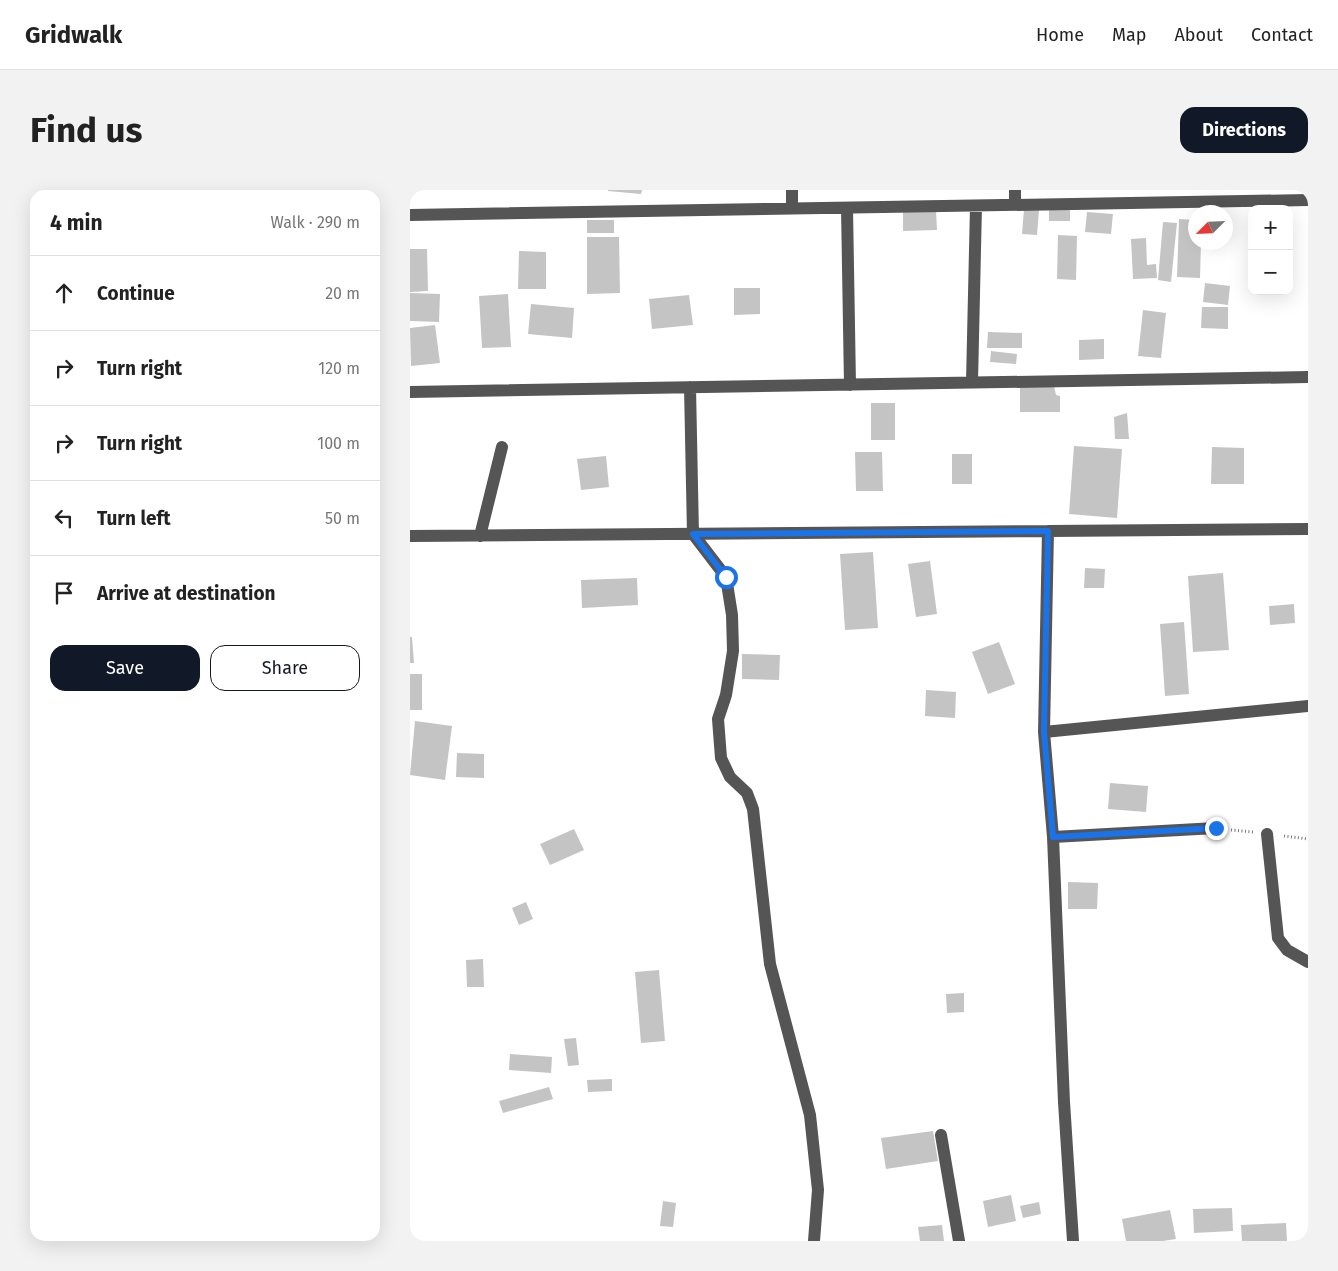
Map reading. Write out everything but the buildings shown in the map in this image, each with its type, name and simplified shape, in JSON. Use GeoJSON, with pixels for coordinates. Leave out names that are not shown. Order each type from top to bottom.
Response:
{"type":"FeatureCollection","features":[{"type":"Feature","properties":{"kind":"street"},"geometry":{"type":"LineString","coordinates":[[792,190],[792,208]]}},
{"type":"Feature","properties":{"kind":"street"},"geometry":{"type":"LineString","coordinates":[[1015,190],[1015,205]]}},
{"type":"Feature","properties":{"kind":"street"},"geometry":{"type":"LineString","coordinates":[[410,214],[1308,200]]}},
{"type":"Feature","properties":{"kind":"street"},"geometry":{"type":"LineString","coordinates":[[972,382],[976,206]]}},
{"type":"Feature","properties":{"kind":"street"},"geometry":{"type":"LineString","coordinates":[[847,208],[850,385]]}},
{"type":"Feature","properties":{"kind":"street"},"geometry":{"type":"LineString","coordinates":[[410,392],[1308,377]]}},
{"type":"Feature","properties":{"kind":"street"},"geometry":{"type":"LineString","coordinates":[[690,387],[693,534],[726,577],[732,615],[734,651],[726,694],[718,719],[722,758],[730,777],[747,793],[753,809],[770,964],[810,1115],[818,1190],[814,1241]]}},
{"type":"Feature","properties":{"kind":"street"},"geometry":{"type":"LineString","coordinates":[[480,536],[502,447]]}},
{"type":"Feature","properties":{"kind":"street"},"geometry":{"type":"LineString","coordinates":[[410,536],[1308,529]]}},
{"type":"Feature","properties":{"kind":"street"},"geometry":{"type":"LineString","coordinates":[[1048,531],[1044,732],[1053,837],[1064,1093],[1073,1241]]}},
{"type":"Feature","properties":{"kind":"street"},"geometry":{"type":"LineString","coordinates":[[1044,732],[1308,706]]}},
{"type":"Feature","properties":{"kind":"street"},"geometry":{"type":"LineString","coordinates":[[1053,837],[1216,828]]}},
{"type":"Feature","properties":{"kind":"street"},"geometry":{"type":"LineString","coordinates":[[1267,834],[1278,938],[1287,950],[1308,962]]}},
{"type":"Feature","properties":{"kind":"street"},"geometry":{"type":"LineString","coordinates":[[941,1135],[959,1241]]}},
{"type":"Feature","properties":{"kind":"route"},"geometry":{"type":"LineString","coordinates":[[726,577],[693,534],[1048,531],[1044,732],[1053,837],[1216,828]]}}]}
